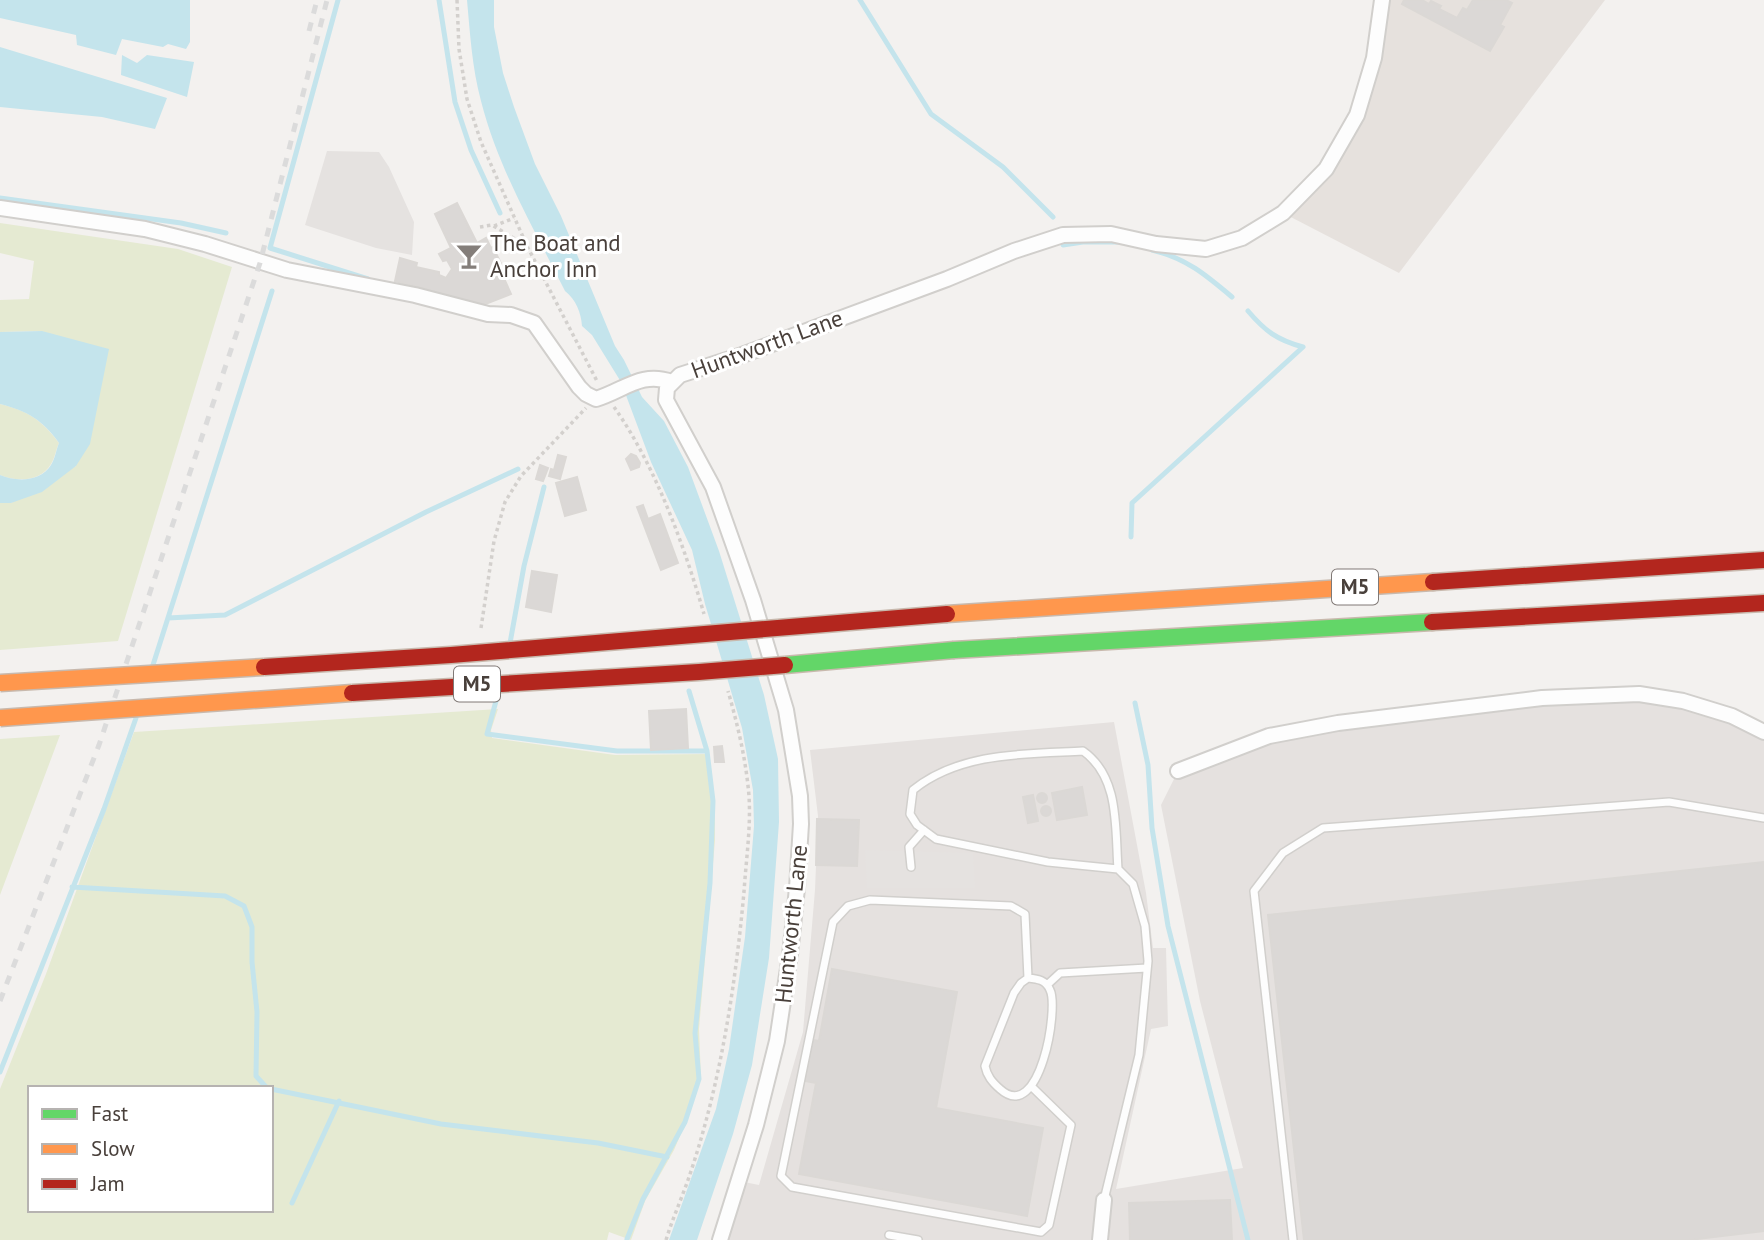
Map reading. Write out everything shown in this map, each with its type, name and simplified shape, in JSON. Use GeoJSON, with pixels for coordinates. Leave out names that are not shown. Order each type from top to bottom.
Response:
{"type":"FeatureCollection","features":[{"type":"Feature","properties":{"kind":"highway","name":"M5"},"geometry":{"type":"LineString","coordinates":[[0,683],[451,655],[947,614],[1764,560]]}},
{"type":"Feature","properties":{"kind":"highway","name":"M5"},"geometry":{"type":"LineString","coordinates":[[0,718],[446,686],[699,672],[954,650],[1764,603]]}},
{"type":"Feature","properties":{"kind":"street","name":"Huntworth Lane"},"geometry":{"type":"LineString","coordinates":[[720,1240],[756,1125],[777,1041],[797,888],[800,796],[786,710],[753,600],[713,487],[665,394],[680,375],[742,355],[947,279],[1014,251],[1063,235],[1111,234],[1156,244],[1206,249],[1242,238],[1283,213],[1326,169],[1357,115],[1374,58],[1382,0]]}},
{"type":"Feature","properties":{"kind":"street"},"geometry":{"type":"LineString","coordinates":[[0,208],[145,229],[205,244],[287,270],[415,295],[488,314],[511,315],[534,323],[586,394],[601,397],[645,377],[658,377],[672,382]]}},
{"type":"Feature","properties":{"kind":"street"},"geometry":{"type":"LineString","coordinates":[[1178,771],[1269,736],[1338,723],[1542,698],[1639,694],[1683,701],[1720,712],[1764,732]]}},
{"type":"Feature","properties":{"kind":"street"},"geometry":{"type":"LineString","coordinates":[[1100,1240],[1104,1200]]}},
{"type":"Feature","properties":{"kind":"lane"},"geometry":{"type":"LineString","coordinates":[[1104,1200],[1139,1055],[1147,968],[1145,926],[1133,884],[1118,869],[1048,862],[936,839],[917,825],[910,814],[913,790],[944,771],[990,757],[1083,751],[1093,758],[1105,773],[1112,792],[1118,869]]}},
{"type":"Feature","properties":{"kind":"lane"},"geometry":{"type":"LineString","coordinates":[[1293,1240],[1254,891],[1283,853],[1322,828],[1669,802],[1764,818]]}},
{"type":"Feature","properties":{"kind":"lane"},"geometry":{"type":"LineString","coordinates":[[911,867],[909,847],[924,830]]}},
{"type":"Feature","properties":{"kind":"lane"},"geometry":{"type":"LineString","coordinates":[[1028,978],[1025,914],[1011,906],[870,900],[848,906],[833,922],[781,1176],[792,1187],[1041,1232],[1049,1225],[1071,1125],[1032,1087]]}},
{"type":"Feature","properties":{"kind":"lane"},"geometry":{"type":"LineString","coordinates":[[1047,985],[1060,973],[1147,968]]}},
{"type":"Feature","properties":{"kind":"lane"},"geometry":{"type":"LineString","coordinates":[[1028,978],[1042,980],[1047,985],[1054,1001],[1043,1066],[1032,1087],[1024,1094],[1004,1093],[986,1074],[985,1066],[1014,993],[1028,978]]}},
{"type":"Feature","properties":{"kind":"lane"},"geometry":{"type":"LineString","coordinates":[[889,1235],[918,1240]]}},
{"type":"Feature","properties":{"kind":"path"},"geometry":{"type":"LineString","coordinates":[[457,0],[458,49],[467,99],[481,142],[527,246],[601,397],[633,434],[691,567],[705,616]]}},
{"type":"Feature","properties":{"kind":"path"},"geometry":{"type":"LineString","coordinates":[[480,227],[494,226],[514,218]]}},
{"type":"Feature","properties":{"kind":"path"},"geometry":{"type":"LineString","coordinates":[[494,226],[527,246]]}},
{"type":"Feature","properties":{"kind":"path"},"geometry":{"type":"LineString","coordinates":[[481,628],[494,541],[505,502],[512,488],[601,397]]}},
{"type":"Feature","properties":{"kind":"path"},"geometry":{"type":"LineString","coordinates":[[666,1240],[688,1179],[707,1111],[737,971],[749,798],[745,758],[727,690]]}},
{"type":"Feature","properties":{"kind":"shaded area"},"geometry":{"type":"Polygon","coordinates":[[[1382,0],[1605,0],[1399,273],[1283,213],[1326,169],[1357,115],[1382,0]]]}},
{"type":"Feature","properties":{"kind":"shaded area"},"geometry":{"type":"Polygon","coordinates":[[[327,151],[379,152],[389,167],[414,222],[412,255],[376,248],[305,225],[327,151]]]}},
{"type":"Feature","properties":{"kind":"shaded area"},"geometry":{"type":"Polygon","coordinates":[[[1639,694],[1764,732],[1764,1240],[720,1240],[739,1181],[759,1185],[803,1032],[815,890],[818,816],[810,750],[1114,722],[1146,893],[1153,948],[1166,948],[1168,1026],[1151,1029],[1116,1189],[1243,1168],[1200,1001],[1161,805],[1178,771],[1269,736],[1639,694]]]}},
{"type":"Feature","properties":{"kind":"shaded area"},"geometry":{"type":"Polygon","coordinates":[[[865,850],[973,853],[975,888],[867,888],[865,850]]]}},
{"type":"Feature","properties":{"kind":"green space"},"geometry":{"type":"Polygon","coordinates":[[[0,223],[178,249],[232,267],[118,641],[0,650],[0,503],[11,503],[76,466],[42,331],[0,332],[0,300],[29,299],[34,261],[0,253],[0,223]]]}},
{"type":"Feature","properties":{"kind":"green space"},"geometry":{"type":"Polygon","coordinates":[[[0,404],[34,418],[47,428],[59,443],[52,462],[41,474],[28,479],[13,479],[0,475],[0,404]]]}},
{"type":"Feature","properties":{"kind":"green space"},"geometry":{"type":"Polygon","coordinates":[[[498,709],[491,730],[492,738],[615,755],[709,754],[715,802],[715,840],[699,1029],[701,1078],[674,1150],[645,1201],[631,1240],[609,1232],[607,1240],[0,1240],[0,1089],[46,974],[134,732],[498,709]]]}},
{"type":"Feature","properties":{"kind":"green space"},"geometry":{"type":"Polygon","coordinates":[[[60,735],[0,895],[0,739],[60,735]]]}},
{"type":"Feature","properties":{"kind":"water"},"geometry":{"type":"Polygon","coordinates":[[[0,0],[190,0],[190,42],[186,49],[168,44],[163,47],[122,39],[116,55],[77,45],[76,35],[0,18],[0,0]]]}},
{"type":"Feature","properties":{"kind":"water"},"geometry":{"type":"Polygon","coordinates":[[[467,0],[494,0],[494,27],[503,73],[535,164],[561,216],[615,346],[642,397],[664,421],[688,467],[719,551],[764,695],[778,759],[779,822],[769,958],[752,1065],[733,1134],[697,1240],[669,1240],[716,1109],[729,1049],[745,937],[754,826],[753,790],[742,728],[692,550],[651,462],[621,382],[592,335],[582,326],[577,307],[565,291],[497,150],[478,89],[467,0]]]}},
{"type":"Feature","properties":{"kind":"water"},"geometry":{"type":"Polygon","coordinates":[[[0,47],[167,98],[155,129],[102,117],[0,107],[0,47]]]}},
{"type":"Feature","properties":{"kind":"water"},"geometry":{"type":"Polygon","coordinates":[[[122,55],[137,63],[147,55],[194,62],[187,97],[121,75],[122,55]]]}},
{"type":"Feature","properties":{"kind":"water"},"geometry":{"type":"Polygon","coordinates":[[[42,331],[109,349],[90,444],[76,466],[42,492],[11,503],[0,503],[0,475],[13,479],[28,479],[41,475],[52,463],[59,443],[47,428],[34,418],[0,404],[0,332],[42,331]]]}},
{"type":"Feature","properties":{"kind":"building"},"geometry":{"type":"Polygon","coordinates":[[[1404,0],[1422,0],[1429,4],[1431,1],[1441,6],[1439,9],[1457,18],[1463,8],[1467,10],[1473,0],[1506,0],[1512,3],[1500,25],[1504,27],[1490,51],[1402,4],[1404,0]]]}},
{"type":"Feature","properties":{"kind":"building","name":"The Boat and Anchor Inn"},"geometry":{"type":"Polygon","coordinates":[[[457,203],[477,243],[486,238],[491,248],[493,247],[505,272],[502,274],[511,294],[483,305],[395,281],[400,258],[417,263],[416,267],[439,272],[439,275],[446,278],[452,269],[447,260],[443,261],[439,254],[451,248],[435,214],[457,203]]]}},
{"type":"Feature","properties":{"kind":"building"},"geometry":{"type":"Polygon","coordinates":[[[631,454],[636,456],[640,463],[639,467],[631,470],[626,459],[631,454]]]}},
{"type":"Feature","properties":{"kind":"building"},"geometry":{"type":"Polygon","coordinates":[[[558,455],[566,457],[560,479],[549,476],[551,469],[554,470],[558,455]]]}},
{"type":"Feature","properties":{"kind":"building"},"geometry":{"type":"Polygon","coordinates":[[[540,465],[548,468],[543,481],[536,479],[540,465]]]}},
{"type":"Feature","properties":{"kind":"building"},"geometry":{"type":"Polygon","coordinates":[[[577,477],[586,510],[565,516],[556,483],[577,477]]]}},
{"type":"Feature","properties":{"kind":"building"},"geometry":{"type":"Polygon","coordinates":[[[643,505],[648,519],[660,514],[678,563],[661,570],[637,507],[643,505]]]}},
{"type":"Feature","properties":{"kind":"building"},"geometry":{"type":"Polygon","coordinates":[[[532,571],[557,575],[551,612],[526,607],[532,571]]]}},
{"type":"Feature","properties":{"kind":"building"},"geometry":{"type":"Polygon","coordinates":[[[686,709],[688,748],[651,750],[649,711],[686,709]]]}},
{"type":"Feature","properties":{"kind":"building"},"geometry":{"type":"Polygon","coordinates":[[[722,746],[724,762],[715,762],[714,747],[722,746]]]}},
{"type":"Feature","properties":{"kind":"building"},"geometry":{"type":"Polygon","coordinates":[[[1082,787],[1087,815],[1057,820],[1052,793],[1082,787]]]}},
{"type":"Feature","properties":{"kind":"building"},"geometry":{"type":"Polygon","coordinates":[[[1042,793],[1047,798],[1042,803],[1037,798],[1042,793]]]}},
{"type":"Feature","properties":{"kind":"building"},"geometry":{"type":"Polygon","coordinates":[[[1033,795],[1038,821],[1028,823],[1023,797],[1033,795]]]}},
{"type":"Feature","properties":{"kind":"building"},"geometry":{"type":"Polygon","coordinates":[[[1046,806],[1051,811],[1046,816],[1041,811],[1046,806]]]}},
{"type":"Feature","properties":{"kind":"building"},"geometry":{"type":"Polygon","coordinates":[[[817,819],[859,820],[857,866],[816,865],[817,819]]]}},
{"type":"Feature","properties":{"kind":"building"},"geometry":{"type":"Polygon","coordinates":[[[1764,862],[1764,1231],[1689,1240],[1304,1240],[1268,915],[1764,862]]]}},
{"type":"Feature","properties":{"kind":"building"},"geometry":{"type":"Polygon","coordinates":[[[832,969],[957,992],[936,1108],[1043,1128],[1027,1216],[799,1174],[816,1083],[800,1080],[807,1039],[819,1041],[832,969]]]}},
{"type":"Feature","properties":{"kind":"building"},"geometry":{"type":"Polygon","coordinates":[[[1230,1200],[1232,1240],[1130,1240],[1129,1203],[1230,1200]]]}},
{"type":"Feature","properties":{"kind":"waterway"},"geometry":{"type":"LineString","coordinates":[[338,0],[270,248],[368,279]]}},
{"type":"Feature","properties":{"kind":"waterway"},"geometry":{"type":"LineString","coordinates":[[439,0],[455,102],[471,150],[500,213]]}},
{"type":"Feature","properties":{"kind":"waterway"},"geometry":{"type":"LineString","coordinates":[[860,0],[931,114],[1003,167],[1053,217]]}},
{"type":"Feature","properties":{"kind":"waterway"},"geometry":{"type":"LineString","coordinates":[[0,198],[181,223],[226,233]]}},
{"type":"Feature","properties":{"kind":"waterway"},"geometry":{"type":"LineString","coordinates":[[1063,245],[1118,242]]}},
{"type":"Feature","properties":{"kind":"waterway"},"geometry":{"type":"LineString","coordinates":[[1152,250],[1185,263],[1232,297]]}},
{"type":"Feature","properties":{"kind":"waterway"},"geometry":{"type":"LineString","coordinates":[[153,665],[272,291]]}},
{"type":"Feature","properties":{"kind":"waterway"},"geometry":{"type":"LineString","coordinates":[[1131,537],[1132,503],[1303,347],[1272,334],[1248,311]]}},
{"type":"Feature","properties":{"kind":"waterway"},"geometry":{"type":"LineString","coordinates":[[168,618],[225,615],[426,512],[518,469]]}},
{"type":"Feature","properties":{"kind":"waterway"},"geometry":{"type":"LineString","coordinates":[[510,643],[524,566],[544,487]]}},
{"type":"Feature","properties":{"kind":"waterway"},"geometry":{"type":"LineString","coordinates":[[499,690],[487,734],[617,751],[707,751]]}},
{"type":"Feature","properties":{"kind":"waterway"},"geometry":{"type":"LineString","coordinates":[[627,1239],[643,1199],[685,1122],[699,1079],[695,1033],[710,883],[713,801],[707,751],[689,691]]}},
{"type":"Feature","properties":{"kind":"waterway"},"geometry":{"type":"LineString","coordinates":[[1135,703],[1148,765],[1152,828],[1168,926],[1248,1240]]}},
{"type":"Feature","properties":{"kind":"waterway"},"geometry":{"type":"LineString","coordinates":[[0,1072],[104,809],[136,718]]}},
{"type":"Feature","properties":{"kind":"waterway"},"geometry":{"type":"LineString","coordinates":[[72,887],[225,896],[244,906],[252,927],[257,1012],[256,1076],[265,1086]]}},
{"type":"Feature","properties":{"kind":"waterway"},"geometry":{"type":"LineString","coordinates":[[273,1089],[441,1124],[598,1143],[667,1157]]}},
{"type":"Feature","properties":{"kind":"waterway"},"geometry":{"type":"LineString","coordinates":[[292,1203],[339,1101]]}},
{"type":"Feature","properties":{"kind":"railway"},"geometry":{"type":"LineString","coordinates":[[309,31],[317,0]]}},
{"type":"Feature","properties":{"kind":"railway"},"geometry":{"type":"LineString","coordinates":[[0,1001],[99,745],[260,263],[327,0]]}},
{"type":"Feature","properties":{"kind":"traffic: fast"},"geometry":{"type":"LineString","coordinates":[[954,650],[1432,622]]}},
{"type":"Feature","properties":{"kind":"traffic: fast"},"geometry":{"type":"LineString","coordinates":[[785,665],[954,650]]}},
{"type":"Feature","properties":{"kind":"traffic: slow"},"geometry":{"type":"LineString","coordinates":[[947,614],[1433,582]]}},
{"type":"Feature","properties":{"kind":"traffic: slow"},"geometry":{"type":"LineString","coordinates":[[0,683],[264,667]]}},
{"type":"Feature","properties":{"kind":"traffic: slow"},"geometry":{"type":"LineString","coordinates":[[0,718],[352,693]]}},
{"type":"Feature","properties":{"kind":"traffic: jam"},"geometry":{"type":"LineString","coordinates":[[1433,582],[1764,560]]}},
{"type":"Feature","properties":{"kind":"traffic: jam"},"geometry":{"type":"LineString","coordinates":[[1432,622],[1764,603]]}},
{"type":"Feature","properties":{"kind":"traffic: jam"},"geometry":{"type":"LineString","coordinates":[[264,667],[451,655],[947,614]]}},
{"type":"Feature","properties":{"kind":"traffic: jam"},"geometry":{"type":"LineString","coordinates":[[352,693],[785,665]]}},
{"type":"Feature","properties":{"kind":"place","name":"The Boat and Anchor Inn"},"geometry":{"type":"Point","coordinates":[469,256]}}]}
